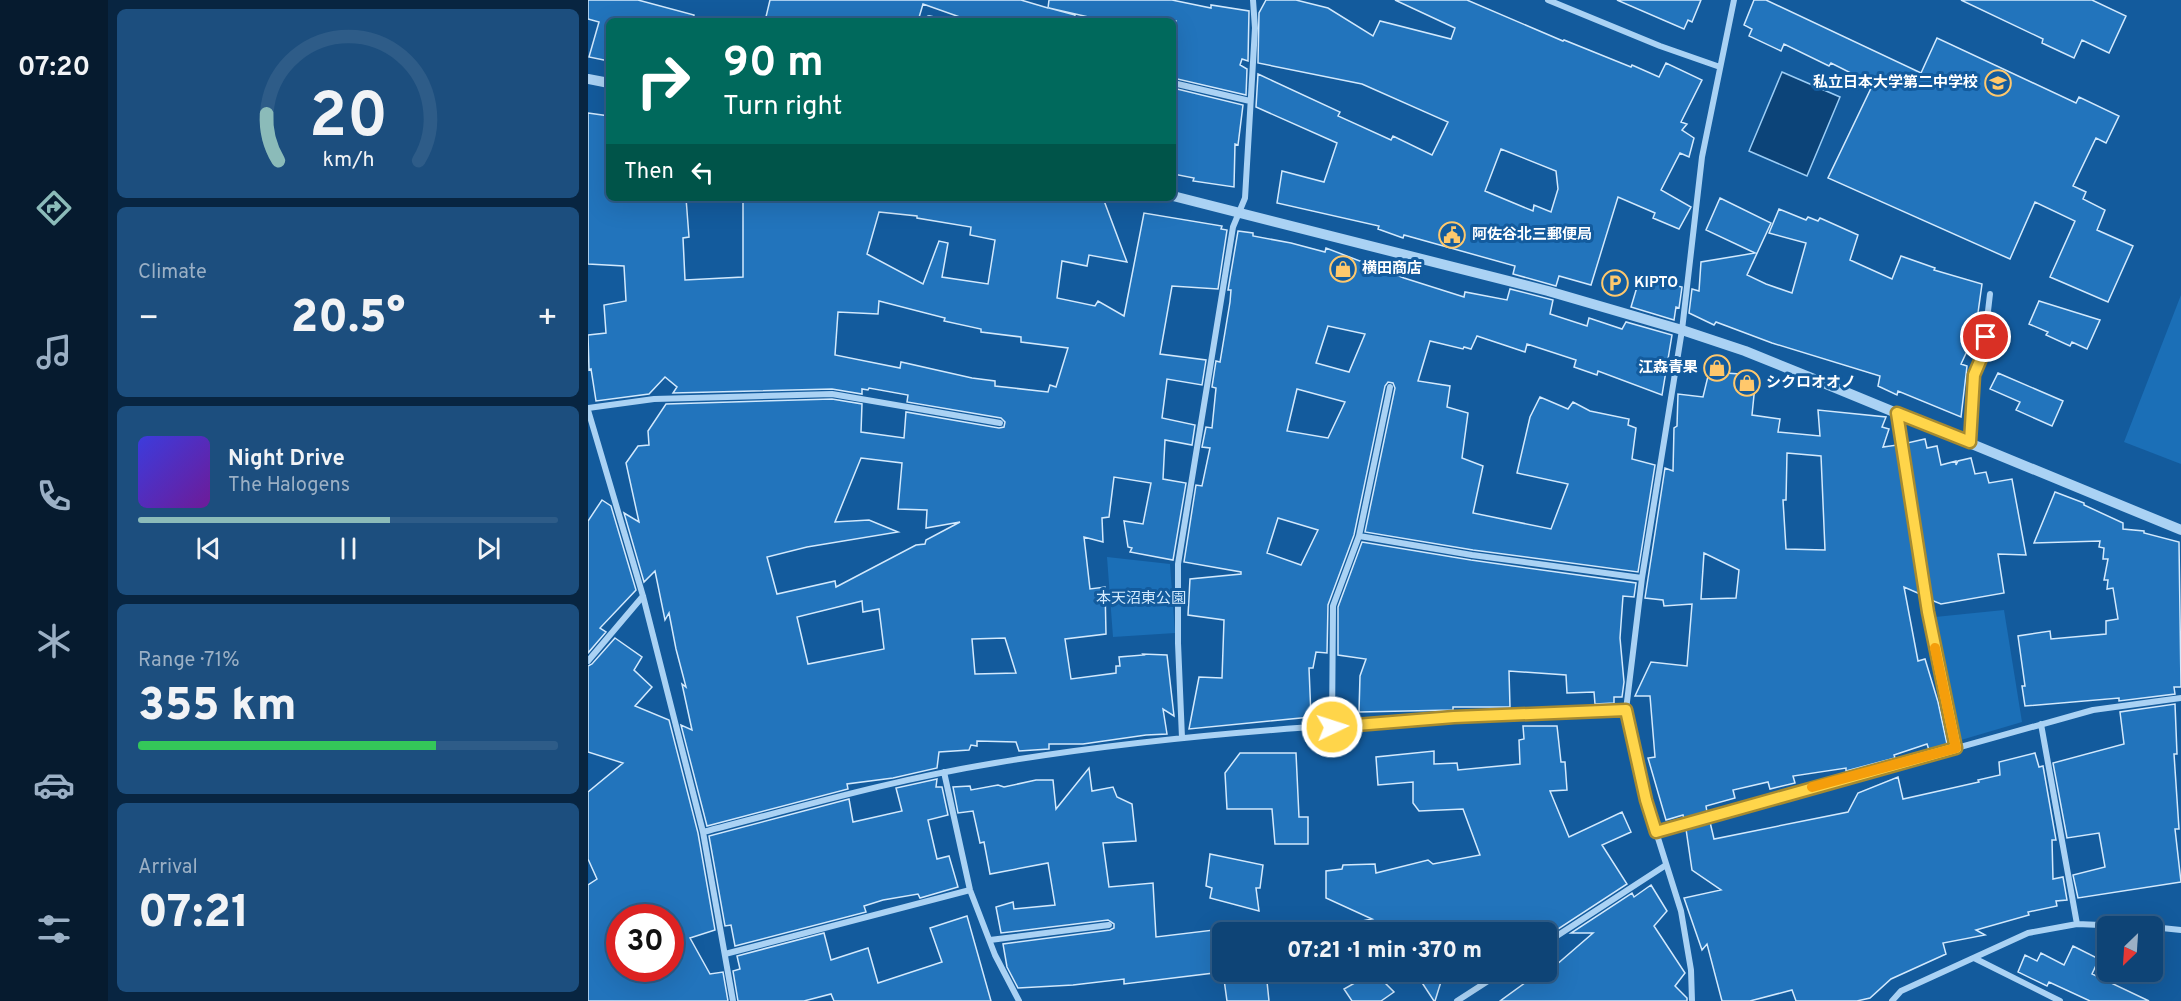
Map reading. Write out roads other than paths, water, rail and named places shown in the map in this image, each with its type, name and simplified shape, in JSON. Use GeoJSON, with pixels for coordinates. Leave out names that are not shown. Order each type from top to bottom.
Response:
{"type":"FeatureCollection","features":[{"type":"Feature","properties":{"kind":"street"},"geometry":{"type":"LineString","coordinates":[[1182,738],[1178,643],[1178,564],[1233,226],[1245,198],[1255,28],[1253,0]]}},
{"type":"Feature","properties":{"kind":"street"},"geometry":{"type":"LineString","coordinates":[[1548,0],[1660,46],[1720,67]]}},
{"type":"Feature","properties":{"kind":"street"},"geometry":{"type":"LineString","coordinates":[[1692,1001],[1691,970],[1681,911],[1646,800],[1626,710],[1642,578],[1682,330],[1702,157],[1734,0]]}},
{"type":"Feature","properties":{"kind":"street"},"geometry":{"type":"LineString","coordinates":[[588,79],[606,82]]}},
{"type":"Feature","properties":{"kind":"street"},"geometry":{"type":"LineString","coordinates":[[1176,84],[1250,101]]}},
{"type":"Feature","properties":{"kind":"street"},"geometry":{"type":"LineString","coordinates":[[1176,197],[1548,291],[1682,330],[1744,351],[2181,530]]}},
{"type":"Feature","properties":{"kind":"street"},"geometry":{"type":"LineString","coordinates":[[1970,442],[1974,375],[1983,354],[1990,294]]}},
{"type":"Feature","properties":{"kind":"street"},"geometry":{"type":"LineString","coordinates":[[1332,727],[1333,606],[1359,536],[1390,387]]}},
{"type":"Feature","properties":{"kind":"street"},"geometry":{"type":"LineString","coordinates":[[733,1001],[703,832],[643,596],[588,409],[654,399],[832,394],[1000,423]]}},
{"type":"Feature","properties":{"kind":"street"},"geometry":{"type":"LineString","coordinates":[[1897,413],[1928,612],[1956,748]]}},
{"type":"Feature","properties":{"kind":"street"},"geometry":{"type":"LineString","coordinates":[[1359,536],[1472,555],[1642,578]]}},
{"type":"Feature","properties":{"kind":"street"},"geometry":{"type":"LineString","coordinates":[[588,661],[643,596]]}},
{"type":"Feature","properties":{"kind":"street"},"geometry":{"type":"LineString","coordinates":[[1656,832],[2102,707],[2181,698]]}},
{"type":"Feature","properties":{"kind":"street"},"geometry":{"type":"LineString","coordinates":[[703,832],[896,781],[996,762],[1182,738],[1454,717],[1626,710]]}},
{"type":"Feature","properties":{"kind":"street"},"geometry":{"type":"LineString","coordinates":[[2041,724],[2077,924]]}},
{"type":"Feature","properties":{"kind":"street"},"geometry":{"type":"LineString","coordinates":[[944,772],[970,890],[990,940],[1019,1001]]}},
{"type":"Feature","properties":{"kind":"street"},"geometry":{"type":"LineString","coordinates":[[1557,936],[1666,865]]}},
{"type":"Feature","properties":{"kind":"street"},"geometry":{"type":"LineString","coordinates":[[725,954],[970,890]]}},
{"type":"Feature","properties":{"kind":"street"},"geometry":{"type":"LineString","coordinates":[[1892,1001],[1901,992],[2028,933],[2077,924],[2097,925]]}},
{"type":"Feature","properties":{"kind":"street"},"geometry":{"type":"LineString","coordinates":[[990,940],[1109,925]]}},
{"type":"Feature","properties":{"kind":"street"},"geometry":{"type":"LineString","coordinates":[[2163,928],[2181,930]]}},
{"type":"Feature","properties":{"kind":"street"},"geometry":{"type":"LineString","coordinates":[[1974,958],[2060,1001]]}},
{"type":"Feature","properties":{"kind":"street"},"geometry":{"type":"LineString","coordinates":[[1457,1001],[1486,982]]}},
{"type":"Feature","properties":{"kind":"place","name":"私立日本大学第二中学校"},"geometry":{"type":"Point","coordinates":[1998,83]}},
{"type":"Feature","properties":{"kind":"place","name":"阿佐谷北三郵便局"},"geometry":{"type":"Point","coordinates":[1452,235]}},
{"type":"Feature","properties":{"kind":"place","name":"横田商店"},"geometry":{"type":"Point","coordinates":[1343,269]}},
{"type":"Feature","properties":{"kind":"place","name":"KIPTO"},"geometry":{"type":"Point","coordinates":[1615,283]}},
{"type":"Feature","properties":{"kind":"place","name":"江森青果"},"geometry":{"type":"Point","coordinates":[1717,368]}},
{"type":"Feature","properties":{"kind":"place","name":"シクロオオノ"},"geometry":{"type":"Point","coordinates":[1747,383]}},
{"type":"Feature","properties":{"kind":"park label","name":"本天沼東公園"},"geometry":{"type":"Point","coordinates":[1141,599]}}]}
